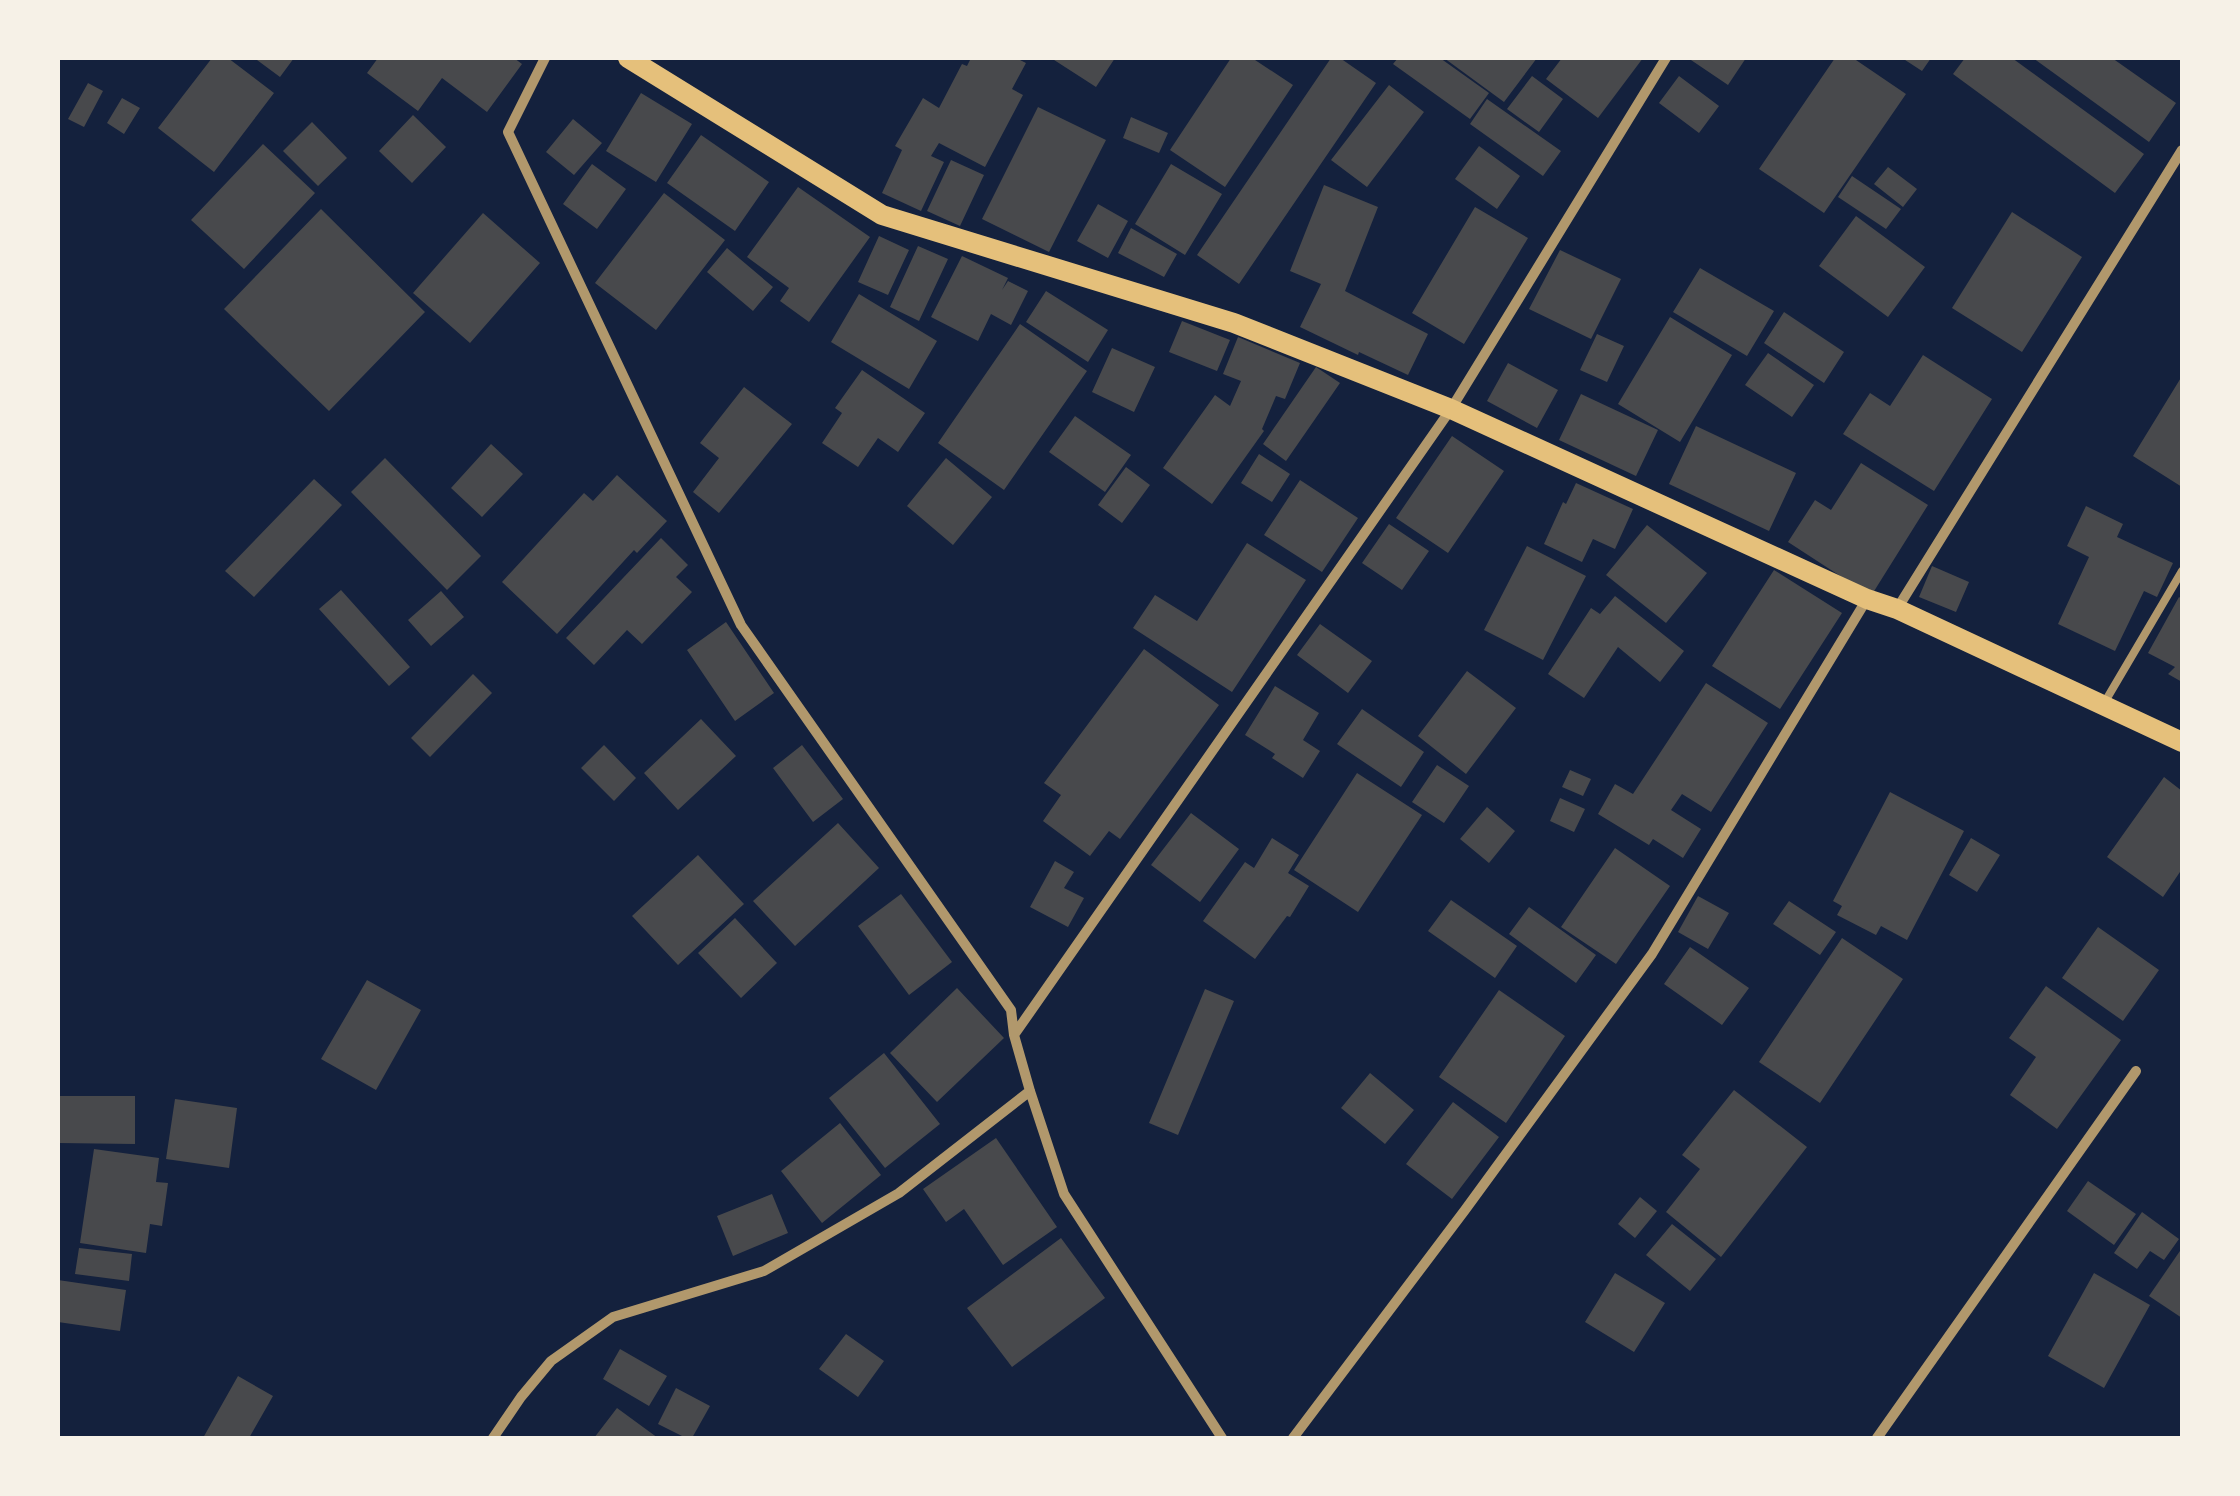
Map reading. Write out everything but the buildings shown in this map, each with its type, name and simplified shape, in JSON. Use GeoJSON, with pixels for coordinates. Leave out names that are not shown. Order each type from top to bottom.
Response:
{"type":"FeatureCollection","features":[{"type":"Feature","properties":{"kind":"main road"},"geometry":{"type":"LineString","coordinates":[[628,58],[882,215],[1234,323],[1451,409],[2182,742]]}},
{"type":"Feature","properties":{"kind":"street"},"geometry":{"type":"LineString","coordinates":[[544,58],[508,132],[741,625],[1010,1010],[1030,1091],[1064,1194],[1222,1438]]}},
{"type":"Feature","properties":{"kind":"street"},"geometry":{"type":"LineString","coordinates":[[1014,1035],[1451,409],[1666,58]]}},
{"type":"Feature","properties":{"kind":"street"},"geometry":{"type":"LineString","coordinates":[[1897,609],[2182,150]]}},
{"type":"Feature","properties":{"kind":"street"},"geometry":{"type":"LineString","coordinates":[[1293,1438],[1466,1210],[1652,954],[1866,599]]}},
{"type":"Feature","properties":{"kind":"street"},"geometry":{"type":"LineString","coordinates":[[1876,1438],[2136,1071]]}},
{"type":"Feature","properties":{"kind":"street"},"geometry":{"type":"LineString","coordinates":[[493,1438],[552,1361],[613,1317],[764,1270],[899,1193],[1030,1091]]}},
{"type":"Feature","properties":{"kind":"lane"},"geometry":{"type":"LineString","coordinates":[[2102,705],[2182,572]]}}]}
